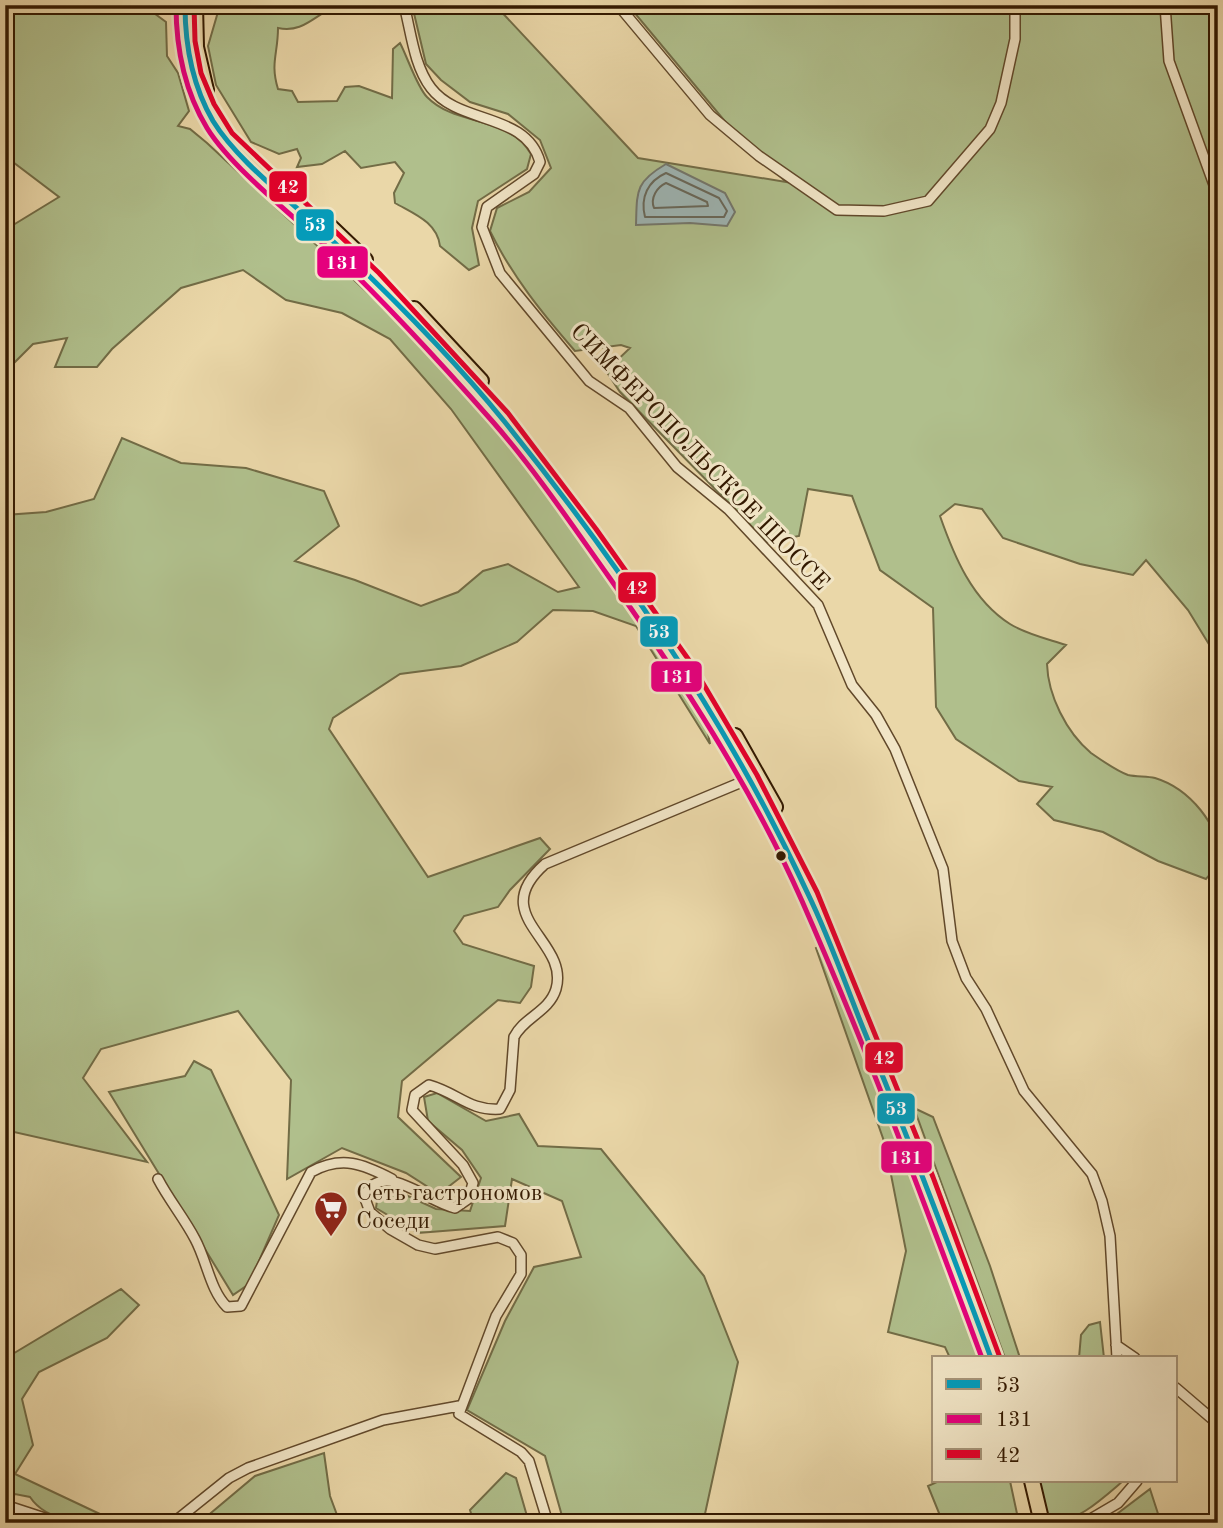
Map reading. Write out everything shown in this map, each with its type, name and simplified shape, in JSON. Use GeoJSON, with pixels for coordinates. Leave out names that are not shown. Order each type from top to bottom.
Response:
{"type":"FeatureCollection","features":[{"type":"Feature","properties":{"kind":"highway"},"geometry":{"type":"LineString","coordinates":[[185,5],[189,66],[194,85],[211,121],[240,157],[381,288],[509,428],[589,534],[740,752],[750,779],[814,906],[925,1180],[990,1356]]}},
{"type":"Feature","properties":{"kind":"highway"},"geometry":{"type":"LineString","coordinates":[[195,5],[200,65],[218,117],[246,149],[349,244],[446,341],[498,401],[624,568],[776,809],[818,891],[933,1180],[998,1356]]}},
{"type":"Feature","properties":{"kind":"highway"},"geometry":{"type":"LineString","coordinates":[[750,779],[770,807],[776,809]]}},
{"type":"Feature","properties":{"kind":"highway"},"geometry":{"type":"LineString","coordinates":[[1023,1482],[1033,1523]]}},
{"type":"Feature","properties":{"kind":"highway"},"geometry":{"type":"LineString","coordinates":[[1032,1482],[1042,1523]]}},
{"type":"Feature","properties":{"kind":"street","name":"СИМФЕРОПОЛЬСКОЕ ШОССЕ"},"geometry":{"type":"LineString","coordinates":[[404,5],[420,67],[432,89],[444,100],[511,128],[527,138],[537,151],[540,162],[534,174],[487,207],[484,213],[482,227],[487,246],[500,272],[589,381],[629,408],[677,467],[728,509],[818,606],[852,685],[876,715],[895,749],[943,869],[951,942],[966,978],[986,1009],[1024,1091],[1092,1174],[1102,1201],[1110,1236],[1117,1356]]}},
{"type":"Feature","properties":{"kind":"street"},"geometry":{"type":"LineString","coordinates":[[618,5],[710,115],[759,156],[838,210],[861,211],[884,211],[928,201],[990,130],[1001,103],[1015,39],[1015,5]]}},
{"type":"Feature","properties":{"kind":"street"},"geometry":{"type":"LineString","coordinates":[[1165,5],[1169,61],[1218,196]]}},
{"type":"Feature","properties":{"kind":"street"},"geometry":{"type":"LineString","coordinates":[[158,1179],[194,1236],[208,1264],[217,1297],[227,1307],[241,1306],[253,1288],[311,1172],[328,1163],[350,1161],[396,1180],[436,1203],[455,1208],[468,1199],[473,1183],[463,1165],[412,1110],[415,1095],[429,1085],[446,1090],[480,1111],[500,1109],[510,1090],[514,1037],[518,1029],[548,1005],[556,987],[556,969],[522,904],[527,880],[545,864],[750,779]]}},
{"type":"Feature","properties":{"kind":"street"},"geometry":{"type":"LineString","coordinates":[[396,1180],[381,1180],[369,1188],[364,1196],[370,1212],[390,1229],[418,1245],[435,1249],[498,1237],[513,1243],[521,1255],[521,1274],[496,1316],[460,1406],[459,1415],[522,1452],[529,1461],[548,1523]]}},
{"type":"Feature","properties":{"kind":"street"},"geometry":{"type":"LineString","coordinates":[[1116,1345],[1132,1356]]}},
{"type":"Feature","properties":{"kind":"street"},"geometry":{"type":"LineString","coordinates":[[1178,1390],[1218,1424]]}},
{"type":"Feature","properties":{"kind":"street"},"geometry":{"type":"LineString","coordinates":[[173,1523],[229,1478],[248,1468],[383,1420],[460,1406]]}},
{"type":"Feature","properties":{"kind":"street"},"geometry":{"type":"LineString","coordinates":[[1084,1523],[1118,1503],[1136,1482]]}},
{"type":"Feature","properties":{"kind":"street"},"geometry":{"type":"LineString","coordinates":[[5,1505],[60,1523]]}},
{"type":"Feature","properties":{"kind":"green space"},"geometry":{"type":"Polygon","coordinates":[[[5,5],[143,5],[166,22],[167,56],[178,73],[189,111],[178,126],[190,129],[207,143],[383,307],[501,428],[640,620],[707,727],[710,744],[636,626],[593,611],[553,610],[517,642],[461,666],[400,674],[333,718],[329,729],[428,877],[540,838],[550,849],[510,890],[498,907],[464,916],[454,931],[463,944],[534,966],[531,987],[520,1003],[498,1000],[402,1081],[398,1117],[461,1177],[439,1194],[406,1173],[342,1148],[287,1179],[291,1080],[238,1011],[101,1049],[83,1078],[147,1162],[5,1130],[5,515],[46,512],[94,499],[122,438],[181,463],[246,468],[324,491],[339,526],[295,561],[355,580],[421,606],[458,592],[483,571],[508,564],[558,592],[579,587],[451,409],[390,339],[342,313],[286,300],[243,270],[181,288],[112,349],[97,367],[55,367],[67,338],[33,344],[5,372],[5,230],[59,197],[5,156],[5,5]]]}},
{"type":"Feature","properties":{"kind":"green space"},"geometry":{"type":"Polygon","coordinates":[[[220,5],[340,5],[296,28],[278,28],[274,65],[278,89],[292,91],[298,102],[337,101],[345,87],[359,86],[392,98],[393,49],[400,43],[427,97],[452,113],[496,127],[521,142],[531,154],[527,169],[478,201],[472,228],[479,265],[469,270],[440,246],[429,225],[395,203],[394,193],[404,173],[395,162],[361,168],[345,151],[322,164],[297,167],[301,158],[297,149],[279,154],[251,142],[216,85],[208,46],[220,5]]]}},
{"type":"Feature","properties":{"kind":"green space"},"geometry":{"type":"Polygon","coordinates":[[[412,5],[495,5],[638,158],[786,182],[733,131],[628,5],[1218,5],[1218,659],[1188,610],[1146,560],[1133,575],[1080,564],[1003,538],[982,509],[955,504],[940,516],[958,561],[985,603],[1016,628],[1066,645],[1047,664],[1048,676],[1060,712],[1074,735],[1091,753],[1109,765],[1131,776],[1155,778],[1167,783],[1191,799],[1201,810],[1215,835],[1218,848],[1218,862],[1206,879],[1158,861],[1103,832],[1054,820],[1037,804],[1052,787],[1019,781],[956,739],[936,707],[933,608],[880,570],[852,496],[808,489],[799,536],[767,542],[620,392],[606,371],[630,348],[621,345],[575,351],[528,294],[490,231],[497,208],[529,192],[551,168],[540,140],[508,114],[470,102],[441,80],[426,64],[412,5]]]}},
{"type":"Feature","properties":{"kind":"green space"},"geometry":{"type":"Polygon","coordinates":[[[823,945],[900,1133],[979,1356],[949,1356],[945,1347],[888,1332],[906,1251],[885,1144],[816,948],[823,945]]]}},
{"type":"Feature","properties":{"kind":"green space"},"geometry":{"type":"Polygon","coordinates":[[[194,1061],[211,1070],[279,1215],[249,1284],[233,1295],[109,1092],[185,1076],[194,1061]]]}},
{"type":"Feature","properties":{"kind":"green space"},"geometry":{"type":"Polygon","coordinates":[[[437,1093],[486,1121],[519,1114],[538,1146],[601,1149],[704,1276],[738,1362],[703,1523],[564,1523],[545,1456],[467,1410],[505,1321],[534,1267],[581,1257],[562,1201],[512,1179],[505,1226],[418,1233],[376,1208],[378,1193],[395,1190],[436,1209],[470,1211],[481,1178],[462,1150],[428,1121],[424,1097],[437,1093]]]}},
{"type":"Feature","properties":{"kind":"green space"},"geometry":{"type":"Polygon","coordinates":[[[914,1108],[933,1117],[990,1266],[1019,1356],[1004,1356],[914,1108]]]}},
{"type":"Feature","properties":{"kind":"green space"},"geometry":{"type":"Polygon","coordinates":[[[121,1289],[139,1305],[107,1338],[39,1372],[22,1399],[33,1445],[15,1474],[119,1523],[82,1522],[58,1517],[38,1506],[30,1497],[15,1494],[9,1503],[5,1501],[6,1358],[121,1289]]]}},
{"type":"Feature","properties":{"kind":"green space"},"geometry":{"type":"Polygon","coordinates":[[[1100,1322],[1104,1356],[1079,1356],[1081,1335],[1089,1325],[1100,1322]]]}},
{"type":"Feature","properties":{"kind":"green space"},"geometry":{"type":"Polygon","coordinates":[[[324,1453],[330,1496],[340,1523],[199,1523],[255,1476],[324,1453]]]}},
{"type":"Feature","properties":{"kind":"green space"},"geometry":{"type":"Polygon","coordinates":[[[506,1473],[516,1478],[529,1523],[474,1523],[470,1510],[506,1473]]]}},
{"type":"Feature","properties":{"kind":"green space"},"geometry":{"type":"Polygon","coordinates":[[[937,1482],[1010,1482],[1019,1523],[943,1523],[928,1486],[937,1482]]]}},
{"type":"Feature","properties":{"kind":"green space"},"geometry":{"type":"Polygon","coordinates":[[[1038,1482],[1122,1482],[1080,1514],[1050,1523],[1038,1482]]]}},
{"type":"Feature","properties":{"kind":"green space"},"geometry":{"type":"Polygon","coordinates":[[[1150,1489],[1161,1523],[1105,1523],[1150,1489]]]}},
{"type":"Feature","properties":{"kind":"water"},"geometry":{"type":"Polygon","coordinates":[[[666,164],[725,193],[735,212],[727,226],[690,223],[636,225],[640,188],[648,176],[666,164]]]}},
{"type":"Feature","properties":{"kind":"transit line","name":"131"},"geometry":{"type":"LineString","coordinates":[[176,5],[183,69],[192,99],[207,128],[246,174],[370,289],[509,440],[636,615],[738,775],[782,858],[850,1014],[981,1356]]}},
{"type":"Feature","properties":{"kind":"transit line","name":"53"},"geometry":{"type":"LineString","coordinates":[[185,5],[188,50],[195,79],[206,107],[223,136],[248,164],[392,298],[483,396],[590,532],[708,708],[777,831],[823,927],[990,1356]]}},
{"type":"Feature","properties":{"kind":"transit line","name":"42"},"geometry":{"type":"LineString","coordinates":[[194,5],[195,41],[201,73],[214,104],[232,133],[379,273],[508,413],[596,529],[691,663],[757,775],[817,892],[933,1177],[999,1355]]}},
{"type":"Feature","properties":{"kind":"place","name":"Сеть гастрономов Соседи"},"geometry":{"type":"Point","coordinates":[331,1238]}}]}
